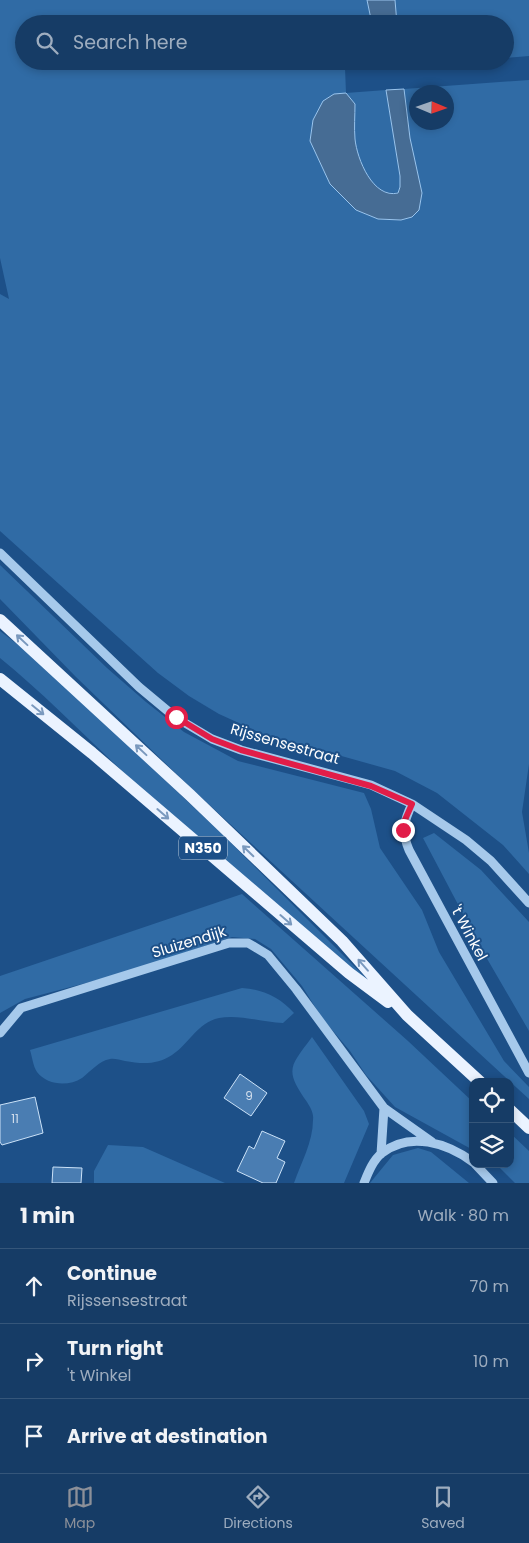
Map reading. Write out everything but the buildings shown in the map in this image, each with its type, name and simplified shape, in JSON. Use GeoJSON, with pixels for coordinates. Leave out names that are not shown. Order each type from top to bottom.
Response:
{"type":"FeatureCollection","features":[{"type":"Feature","properties":{"kind":"main road","name":"N350"},"geometry":{"type":"LineString","coordinates":[[0,620],[190,795],[342,941],[407,1015],[476,1078]]}},
{"type":"Feature","properties":{"kind":"main road","name":"N350"},"geometry":{"type":"LineString","coordinates":[[0,680],[92,753],[349,973],[407,1015]]}},
{"type":"Feature","properties":{"kind":"main road"},"geometry":{"type":"LineString","coordinates":[[514,1114],[529,1128]]}},
{"type":"Feature","properties":{"kind":"street","name":"Rijssensestraat"},"geometry":{"type":"LineString","coordinates":[[0,553],[139,686],[176,717],[212,739],[241,750],[371,786],[412,804],[466,840],[515,885],[529,903]]}},
{"type":"Feature","properties":{"kind":"street","name":"'t Winkel"},"geometry":{"type":"LineString","coordinates":[[412,804],[404,822],[403,830],[409,850],[529,1073]]}},
{"type":"Feature","properties":{"kind":"street","name":"Sluizendijk"},"geometry":{"type":"LineString","coordinates":[[0,1033],[21,1008],[229,943],[248,943],[268,955],[291,982],[384,1108],[432,1142],[453,1149],[469,1160]]}},
{"type":"Feature","properties":{"kind":"street"},"geometry":{"type":"LineString","coordinates":[[364,1183],[381,1154],[384,1108]]}},
{"type":"Feature","properties":{"kind":"street","name":"Sluizendijk"},"geometry":{"type":"LineString","coordinates":[[381,1154],[402,1144],[432,1142]]}},
{"type":"Feature","properties":{"kind":"street","name":"Sluizendijk"},"geometry":{"type":"LineString","coordinates":[[479,1168],[493,1183]]}},
{"type":"Feature","properties":{"kind":"shaded area"},"geometry":{"type":"Polygon","coordinates":[[[0,0],[367,0],[370,15],[15,15],[15,70],[345,70],[356,210],[378,219],[401,220],[410,138],[409,130],[454,130],[454,85],[529,80],[529,764],[522,812],[529,853],[529,874],[503,845],[437,793],[395,771],[263,734],[219,714],[189,696],[158,673],[0,531],[0,294],[9,299],[0,258],[0,0]]]}},
{"type":"Feature","properties":{"kind":"shaded area"},"geometry":{"type":"Polygon","coordinates":[[[367,0],[395,0],[396,15],[370,15],[367,0]]]}},
{"type":"Feature","properties":{"kind":"shaded area"},"geometry":{"type":"Polygon","coordinates":[[[395,0],[529,0],[529,56],[514,57],[514,15],[396,15],[395,0]]]}},
{"type":"Feature","properties":{"kind":"shaded area"},"geometry":{"type":"Polygon","coordinates":[[[404,89],[409,89],[409,130],[404,89]]]}},
{"type":"Feature","properties":{"kind":"shaded area"},"geometry":{"type":"Polygon","coordinates":[[[404,89],[410,138],[422,193],[419,210],[412,217],[401,220],[378,219],[356,210],[330,184],[310,141],[313,120],[323,101],[334,94],[346,93],[355,104],[356,147],[368,176],[381,190],[389,193],[398,193],[400,176],[386,90],[404,89]]]}},
{"type":"Feature","properties":{"kind":"shaded area"},"geometry":{"type":"Polygon","coordinates":[[[386,90],[400,176],[398,192],[389,193],[381,190],[374,184],[363,167],[356,148],[355,104],[346,93],[386,90]]]}},
{"type":"Feature","properties":{"kind":"shaded area"},"geometry":{"type":"Polygon","coordinates":[[[0,565],[107,668],[184,732],[238,761],[364,793],[371,809],[380,848],[422,910],[439,952],[504,1061],[529,1087],[529,1099],[514,1085],[514,1078],[506,1078],[191,788],[76,677],[0,599],[0,565]]]}},
{"type":"Feature","properties":{"kind":"shaded area"},"geometry":{"type":"Polygon","coordinates":[[[0,631],[34,657],[222,834],[369,981],[364,979],[156,802],[0,658],[0,631]]]}},
{"type":"Feature","properties":{"kind":"shaded area"},"geometry":{"type":"Polygon","coordinates":[[[434,833],[481,870],[529,922],[529,1031],[482,950],[423,838],[434,833]]]}},
{"type":"Feature","properties":{"kind":"shaded area"},"geometry":{"type":"Polygon","coordinates":[[[242,894],[408,1041],[469,1098],[469,1148],[395,1107],[366,1075],[350,1051],[322,1018],[302,986],[271,949],[255,939],[232,937],[124,973],[25,999],[0,1013],[0,976],[242,894]]]}},
{"type":"Feature","properties":{"kind":"shaded area"},"geometry":{"type":"Polygon","coordinates":[[[242,988],[257,990],[277,998],[294,1013],[283,1023],[242,1018],[219,1018],[205,1024],[178,1050],[161,1061],[143,1063],[110,1059],[99,1064],[82,1078],[70,1083],[46,1080],[34,1067],[30,1050],[242,988]]]}},
{"type":"Feature","properties":{"kind":"shaded area"},"geometry":{"type":"Polygon","coordinates":[[[312,1037],[364,1111],[369,1124],[344,1183],[294,1183],[309,1144],[313,1117],[295,1082],[293,1068],[299,1055],[312,1037]]]}},
{"type":"Feature","properties":{"kind":"shaded area"},"geometry":{"type":"Polygon","coordinates":[[[514,1137],[529,1151],[529,1183],[515,1183],[500,1168],[514,1168],[514,1137]]]}},
{"type":"Feature","properties":{"kind":"shaded area"},"geometry":{"type":"Polygon","coordinates":[[[108,1145],[143,1147],[225,1183],[94,1183],[94,1171],[108,1145]]]}},
{"type":"Feature","properties":{"kind":"shaded area"},"geometry":{"type":"Polygon","coordinates":[[[418,1148],[431,1152],[469,1183],[370,1183],[393,1155],[418,1148]]]}},
{"type":"Feature","properties":{"kind":"route"},"geometry":{"type":"LineString","coordinates":[[176,717],[212,739],[241,750],[371,786],[412,804],[404,822],[403,830]]}}]}
